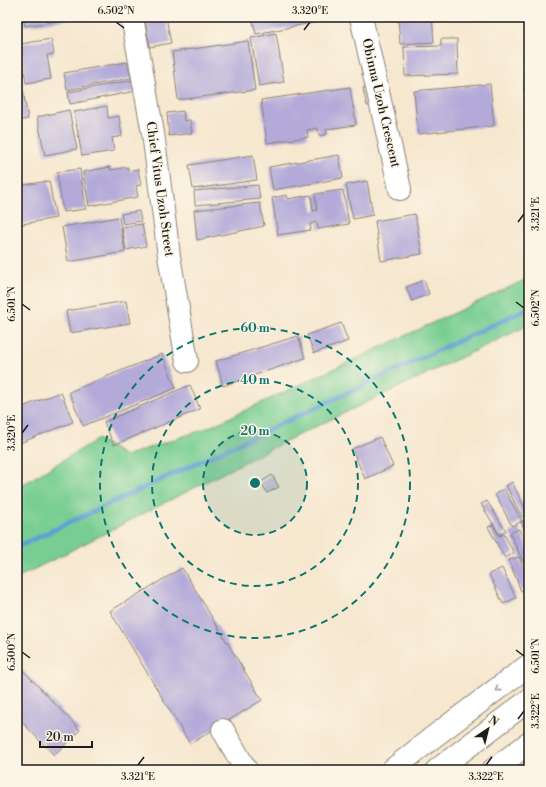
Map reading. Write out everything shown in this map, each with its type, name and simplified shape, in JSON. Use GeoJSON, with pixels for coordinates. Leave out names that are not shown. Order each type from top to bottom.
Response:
{"type":"FeatureCollection","features":[{"type":"Feature","properties":{"kind":"main road","name":"Chief Vitus Uzoh Street"},"geometry":{"type":"LineString","coordinates":[[132,17],[153,132],[169,256],[187,361]]}},
{"type":"Feature","properties":{"kind":"main road","name":"Obinna Uzoh Crescent"},"geometry":{"type":"LineString","coordinates":[[361,17],[400,189]]}},
{"type":"Feature","properties":{"kind":"main road"},"geometry":{"type":"LineString","coordinates":[[392,770],[529,665]]}},
{"type":"Feature","properties":{"kind":"main road"},"geometry":{"type":"LineString","coordinates":[[437,770],[529,700]]}},
{"type":"Feature","properties":{"kind":"main road"},"geometry":{"type":"LineString","coordinates":[[223,730],[246,770]]}},
{"type":"Feature","properties":{"kind":"main road"},"geometry":{"type":"LineString","coordinates":[[494,770],[529,743]]}},
{"type":"Feature","properties":{"kind":"green space"},"geometry":{"type":"Polygon","coordinates":[[[529,278],[529,325],[294,437],[17,578],[17,488],[98,439],[125,456],[205,429],[529,278]]]}},
{"type":"Feature","properties":{"kind":"building"},"geometry":{"type":"Polygon","coordinates":[[[23,17],[78,17],[78,18],[25,26],[23,17]]]}},
{"type":"Feature","properties":{"kind":"building"},"geometry":{"type":"Polygon","coordinates":[[[144,17],[166,17],[171,43],[150,47],[144,17]]]}},
{"type":"Feature","properties":{"kind":"building"},"geometry":{"type":"Polygon","coordinates":[[[252,17],[335,17],[336,18],[256,34],[252,17]]]}},
{"type":"Feature","properties":{"kind":"building"},"geometry":{"type":"Polygon","coordinates":[[[398,17],[432,17],[434,42],[400,44],[398,17]]]}},
{"type":"Feature","properties":{"kind":"building"},"geometry":{"type":"Polygon","coordinates":[[[276,33],[284,82],[259,86],[251,38],[276,33]]]}},
{"type":"Feature","properties":{"kind":"building"},"geometry":{"type":"Polygon","coordinates":[[[51,39],[54,54],[47,55],[51,79],[26,83],[20,44],[51,39]]]}},
{"type":"Feature","properties":{"kind":"building"},"geometry":{"type":"Polygon","coordinates":[[[441,39],[457,39],[458,74],[405,76],[404,47],[441,46],[441,39]]]}},
{"type":"Feature","properties":{"kind":"building"},"geometry":{"type":"Polygon","coordinates":[[[248,41],[255,90],[178,100],[172,52],[248,41]]]}},
{"type":"Feature","properties":{"kind":"building"},"geometry":{"type":"Polygon","coordinates":[[[17,61],[23,86],[17,87],[17,61]]]}},
{"type":"Feature","properties":{"kind":"building"},"geometry":{"type":"Polygon","coordinates":[[[127,62],[131,78],[67,90],[64,73],[127,62]]]}},
{"type":"Feature","properties":{"kind":"building"},"geometry":{"type":"Polygon","coordinates":[[[529,69],[529,91],[524,90],[529,69]]]}},
{"type":"Feature","properties":{"kind":"building"},"geometry":{"type":"Polygon","coordinates":[[[133,80],[136,91],[70,104],[68,92],[133,80]]]}},
{"type":"Feature","properties":{"kind":"building"},"geometry":{"type":"Polygon","coordinates":[[[490,84],[494,126],[418,134],[414,91],[490,84]]]}},
{"type":"Feature","properties":{"kind":"building"},"geometry":{"type":"Polygon","coordinates":[[[374,86],[378,104],[367,106],[363,88],[374,86]]]}},
{"type":"Feature","properties":{"kind":"building"},"geometry":{"type":"Polygon","coordinates":[[[350,87],[356,125],[326,129],[327,134],[319,136],[318,128],[307,130],[308,137],[267,143],[261,100],[350,87]]]}},
{"type":"Feature","properties":{"kind":"building"},"geometry":{"type":"Polygon","coordinates":[[[23,90],[28,119],[17,121],[17,91],[23,90]]]}},
{"type":"Feature","properties":{"kind":"building"},"geometry":{"type":"Polygon","coordinates":[[[107,106],[108,118],[119,116],[122,136],[112,138],[114,151],[82,156],[74,112],[107,106]]]}},
{"type":"Feature","properties":{"kind":"building"},"geometry":{"type":"Polygon","coordinates":[[[69,110],[77,149],[45,155],[37,117],[69,110]]]}},
{"type":"Feature","properties":{"kind":"building"},"geometry":{"type":"Polygon","coordinates":[[[183,111],[184,121],[190,120],[192,133],[169,136],[167,113],[183,111]]]}},
{"type":"Feature","properties":{"kind":"building"},"geometry":{"type":"Polygon","coordinates":[[[253,155],[257,180],[193,189],[189,165],[253,155]]]}},
{"type":"Feature","properties":{"kind":"building"},"geometry":{"type":"Polygon","coordinates":[[[339,155],[343,178],[273,190],[269,167],[339,155]]]}},
{"type":"Feature","properties":{"kind":"building"},"geometry":{"type":"Polygon","coordinates":[[[110,167],[111,170],[128,167],[128,171],[138,169],[141,185],[136,186],[138,197],[89,206],[83,172],[110,167]]]}},
{"type":"Feature","properties":{"kind":"building"},"geometry":{"type":"Polygon","coordinates":[[[80,169],[86,209],[63,212],[57,172],[80,169]]]}},
{"type":"Feature","properties":{"kind":"building"},"geometry":{"type":"Polygon","coordinates":[[[49,181],[56,218],[17,225],[17,186],[49,181]]]}},
{"type":"Feature","properties":{"kind":"building"},"geometry":{"type":"Polygon","coordinates":[[[367,181],[373,215],[353,219],[346,185],[367,181]]]}},
{"type":"Feature","properties":{"kind":"building"},"geometry":{"type":"Polygon","coordinates":[[[258,185],[260,199],[195,205],[194,191],[258,185]]]}},
{"type":"Feature","properties":{"kind":"building"},"geometry":{"type":"Polygon","coordinates":[[[343,190],[349,224],[318,229],[317,222],[310,224],[311,230],[278,235],[272,198],[287,195],[288,199],[311,195],[313,211],[317,210],[315,194],[343,190]]]}},
{"type":"Feature","properties":{"kind":"building"},"geometry":{"type":"Polygon","coordinates":[[[260,203],[264,226],[197,240],[194,210],[260,203]]]}},
{"type":"Feature","properties":{"kind":"building"},"geometry":{"type":"Polygon","coordinates":[[[139,211],[141,221],[123,224],[121,214],[139,211]]]}},
{"type":"Feature","properties":{"kind":"building"},"geometry":{"type":"Polygon","coordinates":[[[415,214],[422,254],[381,261],[375,221],[415,214]]]}},
{"type":"Feature","properties":{"kind":"building"},"geometry":{"type":"Polygon","coordinates":[[[119,217],[125,252],[68,262],[62,227],[119,217]]]}},
{"type":"Feature","properties":{"kind":"building"},"geometry":{"type":"Polygon","coordinates":[[[142,224],[146,246],[126,250],[122,227],[142,224]]]}},
{"type":"Feature","properties":{"kind":"building"},"geometry":{"type":"Polygon","coordinates":[[[424,280],[429,294],[412,301],[406,287],[424,280]]]}},
{"type":"Feature","properties":{"kind":"building"},"geometry":{"type":"Polygon","coordinates":[[[126,301],[130,323],[70,333],[66,311],[126,301]]]}},
{"type":"Feature","properties":{"kind":"building"},"geometry":{"type":"Polygon","coordinates":[[[341,323],[348,341],[314,353],[307,335],[341,323]]]}},
{"type":"Feature","properties":{"kind":"building"},"geometry":{"type":"Polygon","coordinates":[[[298,336],[305,358],[223,386],[216,361],[298,336]]]}},
{"type":"Feature","properties":{"kind":"building"},"geometry":{"type":"Polygon","coordinates":[[[162,354],[176,388],[83,426],[69,392],[162,354]]]}},
{"type":"Feature","properties":{"kind":"building"},"geometry":{"type":"Polygon","coordinates":[[[190,385],[200,409],[114,445],[104,422],[190,385]]]}},
{"type":"Feature","properties":{"kind":"building"},"geometry":{"type":"Polygon","coordinates":[[[61,392],[73,422],[17,444],[17,409],[61,392]]]}},
{"type":"Feature","properties":{"kind":"building"},"geometry":{"type":"Polygon","coordinates":[[[380,437],[393,466],[365,479],[352,449],[380,437]]]}},
{"type":"Feature","properties":{"kind":"building"},"geometry":{"type":"Polygon","coordinates":[[[272,475],[279,487],[267,493],[261,482],[272,475]]]}},
{"type":"Feature","properties":{"kind":"building"},"geometry":{"type":"Polygon","coordinates":[[[512,482],[528,514],[522,517],[506,486],[512,482]]]}},
{"type":"Feature","properties":{"kind":"building"},"geometry":{"type":"Polygon","coordinates":[[[504,489],[522,521],[512,526],[495,494],[504,489]]]}},
{"type":"Feature","properties":{"kind":"building"},"geometry":{"type":"Polygon","coordinates":[[[487,501],[506,531],[500,535],[481,504],[487,501]]]}},
{"type":"Feature","properties":{"kind":"building"},"geometry":{"type":"Polygon","coordinates":[[[527,520],[529,524],[529,539],[521,522],[527,520]]]}},
{"type":"Feature","properties":{"kind":"building"},"geometry":{"type":"Polygon","coordinates":[[[493,525],[499,536],[504,534],[514,553],[505,558],[488,527],[493,525]]]}},
{"type":"Feature","properties":{"kind":"building"},"geometry":{"type":"Polygon","coordinates":[[[519,529],[529,551],[529,562],[524,564],[510,533],[519,529]]]}},
{"type":"Feature","properties":{"kind":"building"},"geometry":{"type":"Polygon","coordinates":[[[519,557],[529,582],[529,589],[521,591],[509,560],[519,557]]]}},
{"type":"Feature","properties":{"kind":"building"},"geometry":{"type":"Polygon","coordinates":[[[182,568],[262,700],[190,744],[110,611],[182,568]]]}},
{"type":"Feature","properties":{"kind":"building"},"geometry":{"type":"Polygon","coordinates":[[[502,568],[516,598],[503,604],[489,574],[502,568]]]}},
{"type":"Feature","properties":{"kind":"building"},"geometry":{"type":"Polygon","coordinates":[[[17,664],[80,730],[54,755],[17,717],[17,664]]]}},
{"type":"Feature","properties":{"kind":"waterway"},"geometry":{"type":"LineString","coordinates":[[17,547],[529,308]]}}]}
